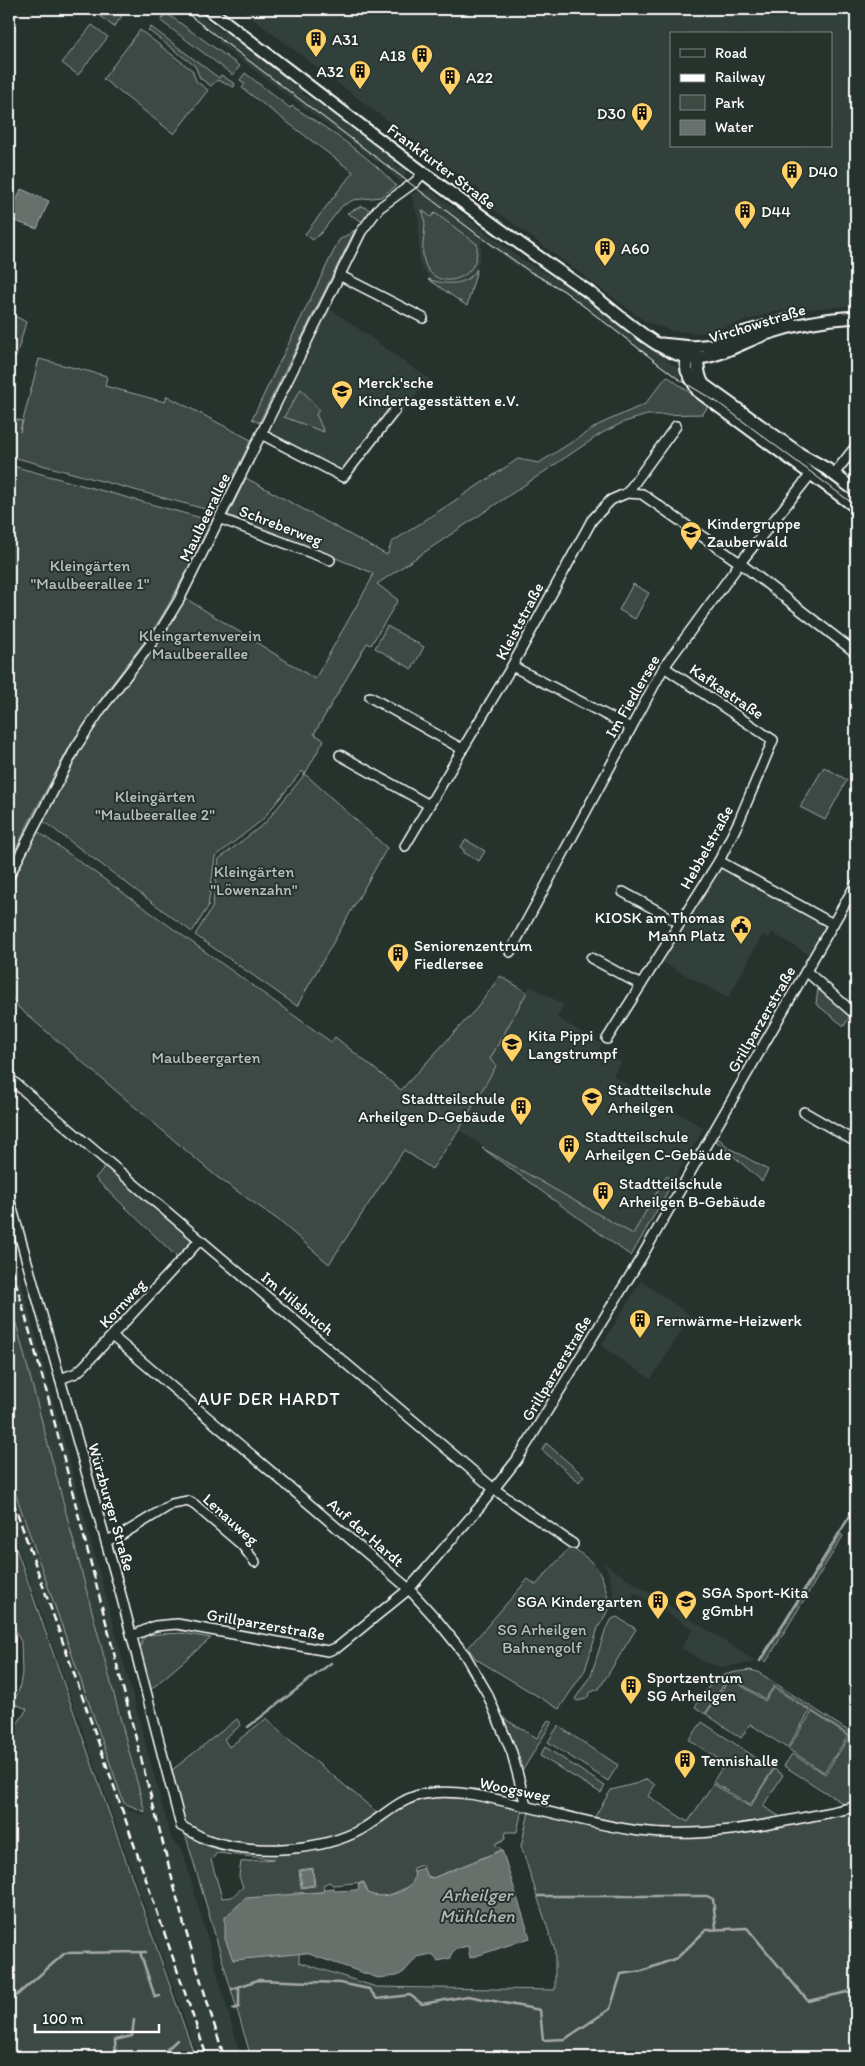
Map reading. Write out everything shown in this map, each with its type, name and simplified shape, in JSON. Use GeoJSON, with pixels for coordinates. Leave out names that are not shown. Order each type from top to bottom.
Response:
{"type":"FeatureCollection","features":[{"type":"Feature","properties":{"kind":"main road","name":"Frankfurter Straße"},"geometry":{"type":"LineString","coordinates":[[208,9],[423,173],[546,264],[584,289],[641,334],[659,344],[688,352]]}},
{"type":"Feature","properties":{"kind":"main road","name":"Virchowstraße"},"geometry":{"type":"LineString","coordinates":[[688,352],[714,346],[745,332],[782,321],[856,317]]}},
{"type":"Feature","properties":{"kind":"main road","name":"Virchowstraße"},"geometry":{"type":"LineString","coordinates":[[697,358],[722,352],[787,328],[827,319]]}},
{"type":"Feature","properties":{"kind":"main road"},"geometry":{"type":"LineString","coordinates":[[688,352],[697,358],[699,376],[704,385],[731,402],[794,450],[856,507]]}},
{"type":"Feature","properties":{"kind":"main road"},"geometry":{"type":"LineString","coordinates":[[688,352],[687,371],[692,382],[704,396],[815,470],[834,474],[856,490]]}},
{"type":"Feature","properties":{"kind":"street","name":"Maulbeerallee"},"geometry":{"type":"LineString","coordinates":[[9,876],[76,747],[106,703],[159,633],[198,565],[361,232],[379,208],[415,182],[423,173]]}},
{"type":"Feature","properties":{"kind":"street"},"geometry":{"type":"LineString","coordinates":[[339,275],[422,318]]}},
{"type":"Feature","properties":{"kind":"street"},"geometry":{"type":"LineString","coordinates":[[261,434],[343,477],[395,410]]}},
{"type":"Feature","properties":{"kind":"street","name":"Kleiststraße"},"geometry":{"type":"LineString","coordinates":[[405,846],[512,666],[592,520],[610,500],[627,493],[676,426]]}},
{"type":"Feature","properties":{"kind":"street"},"geometry":{"type":"LineString","coordinates":[[834,474],[856,446]]}},
{"type":"Feature","properties":{"kind":"street","name":"Im Fiedlersee"},"geometry":{"type":"LineString","coordinates":[[510,952],[664,667],[740,563],[815,470]]}},
{"type":"Feature","properties":{"kind":"street"},"geometry":{"type":"LineString","coordinates":[[627,493],[642,494],[740,563],[856,654]]}},
{"type":"Feature","properties":{"kind":"street","name":"Schreberweg"},"geometry":{"type":"LineString","coordinates":[[221,519],[330,560]]}},
{"type":"Feature","properties":{"kind":"street"},"geometry":{"type":"LineString","coordinates":[[512,666],[631,728]]}},
{"type":"Feature","properties":{"kind":"street","name":"Kafkastraße"},"geometry":{"type":"LineString","coordinates":[[664,667],[773,740]]}},
{"type":"Feature","properties":{"kind":"street"},"geometry":{"type":"LineString","coordinates":[[370,697],[388,702],[462,749]]}},
{"type":"Feature","properties":{"kind":"street","name":"Hebbelstraße"},"geometry":{"type":"LineString","coordinates":[[607,1039],[719,861],[739,822],[773,740]]}},
{"type":"Feature","properties":{"kind":"street"},"geometry":{"type":"LineString","coordinates":[[340,755],[429,805]]}},
{"type":"Feature","properties":{"kind":"street"},"geometry":{"type":"LineString","coordinates":[[719,861],[833,924]]}},
{"type":"Feature","properties":{"kind":"street","name":"Grillparzerstraße"},"geometry":{"type":"LineString","coordinates":[[132,1636],[155,1626],[177,1624],[328,1651],[338,1647],[409,1589],[494,1489],[525,1446],[637,1263],[856,884]]}},
{"type":"Feature","properties":{"kind":"street"},"geometry":{"type":"LineString","coordinates":[[623,892],[680,922]]}},
{"type":"Feature","properties":{"kind":"street"},"geometry":{"type":"LineString","coordinates":[[592,958],[641,985]]}},
{"type":"Feature","properties":{"kind":"street"},"geometry":{"type":"LineString","coordinates":[[806,971],[856,1014]]}},
{"type":"Feature","properties":{"kind":"street","name":"Im Hilsbruch"},"geometry":{"type":"LineString","coordinates":[[9,1078],[494,1489],[573,1544]]}},
{"type":"Feature","properties":{"kind":"street"},"geometry":{"type":"LineString","coordinates":[[804,1112],[856,1142]]}},
{"type":"Feature","properties":{"kind":"street","name":"Würzburger Straße"},"geometry":{"type":"LineString","coordinates":[[9,1198],[106,1541],[181,1826]]}},
{"type":"Feature","properties":{"kind":"street","name":"Kornweg"},"geometry":{"type":"LineString","coordinates":[[60,1379],[76,1373],[200,1240]]}},
{"type":"Feature","properties":{"kind":"street","name":"Auf der Hardt"},"geometry":{"type":"LineString","coordinates":[[112,1336],[409,1589],[461,1649],[487,1693],[512,1753],[526,1806]]}},
{"type":"Feature","properties":{"kind":"street","name":"Lenauweg"},"geometry":{"type":"LineString","coordinates":[[106,1541],[123,1534],[172,1504],[188,1501],[242,1544],[255,1562]]}},
{"type":"Feature","properties":{"kind":"street","name":"Woogsweg"},"geometry":{"type":"LineString","coordinates":[[181,1826],[207,1840],[243,1848],[278,1849],[336,1840],[361,1829],[394,1806],[425,1794],[479,1795],[586,1821],[640,1831],[672,1833],[723,1831],[774,1824],[856,1808]]}},
{"type":"Feature","properties":{"kind":"shaded area"},"geometry":{"type":"Polygon","coordinates":[[[179,9],[191,9],[223,33],[226,30],[303,90],[301,93],[316,103],[317,101],[396,161],[394,163],[399,168],[402,165],[406,173],[403,181],[401,183],[380,162],[378,163],[217,42],[219,39],[179,9]]]}},
{"type":"Feature","properties":{"kind":"shaded area"},"geometry":{"type":"Polygon","coordinates":[[[240,9],[856,9],[856,305],[774,312],[701,333],[672,331],[646,322],[487,204],[491,199],[240,9]]]}},
{"type":"Feature","properties":{"kind":"shaded area"},"geometry":{"type":"Polygon","coordinates":[[[429,189],[521,259],[568,286],[683,372],[678,379],[564,292],[515,265],[482,239],[480,258],[474,274],[462,281],[450,284],[428,279],[430,277],[423,270],[419,262],[419,221],[411,194],[429,189]]]}},
{"type":"Feature","properties":{"kind":"shaded area","name":"Merck'sche Kindertagesstätten e.V."},"geometry":{"type":"Polygon","coordinates":[[[329,308],[429,379],[346,484],[265,442],[329,308]]]}},
{"type":"Feature","properties":{"kind":"shaded area"},"geometry":{"type":"Polygon","coordinates":[[[719,861],[833,924],[814,957],[772,933],[769,938],[762,935],[728,998],[657,959],[719,861]]]}},
{"type":"Feature","properties":{"kind":"shaded area","name":"Stadtteilschule Arheilgen"},"geometry":{"type":"Polygon","coordinates":[[[530,986],[564,1005],[557,1018],[602,1044],[599,1049],[621,1062],[613,1076],[704,1128],[674,1180],[666,1176],[633,1234],[482,1148],[483,1146],[459,1130],[496,1067],[490,1059],[530,986]]]}},
{"type":"Feature","properties":{"kind":"shaded area"},"geometry":{"type":"Polygon","coordinates":[[[9,1237],[171,1838],[183,1852],[241,2057],[198,2057],[9,1522],[9,1475],[126,1809],[146,1816],[9,1297],[9,1237]]]}},
{"type":"Feature","properties":{"kind":"shaded area"},"geometry":{"type":"Polygon","coordinates":[[[641,1281],[691,1316],[651,1379],[601,1346],[641,1281]]]}},
{"type":"Feature","properties":{"kind":"shaded area","name":"SGA Sport-Kita gGmbH"},"geometry":{"type":"Polygon","coordinates":[[[603,1563],[757,1662],[722,1667],[706,1663],[681,1648],[693,1629],[635,1593],[623,1612],[617,1607],[608,1571],[603,1563]]]}},
{"type":"Feature","properties":{"kind":"green space"},"geometry":{"type":"Polygon","coordinates":[[[91,9],[112,9],[122,16],[114,27],[91,9]]]}},
{"type":"Feature","properties":{"kind":"green space"},"geometry":{"type":"Polygon","coordinates":[[[166,13],[240,66],[233,75],[161,21],[166,13]]]}},
{"type":"Feature","properties":{"kind":"green space"},"geometry":{"type":"Polygon","coordinates":[[[92,25],[108,37],[78,75],[62,63],[92,25]]]}},
{"type":"Feature","properties":{"kind":"green space"},"geometry":{"type":"Polygon","coordinates":[[[151,27],[219,78],[221,75],[235,84],[234,87],[217,80],[211,86],[200,78],[195,66],[148,30],[151,27]]]}},
{"type":"Feature","properties":{"kind":"green space"},"geometry":{"type":"Polygon","coordinates":[[[140,30],[192,70],[196,81],[208,90],[174,134],[103,79],[140,30]]]}},
{"type":"Feature","properties":{"kind":"green space"},"geometry":{"type":"Polygon","coordinates":[[[245,73],[290,108],[292,106],[347,143],[374,164],[396,186],[381,197],[353,200],[342,206],[321,233],[313,240],[305,234],[353,172],[242,88],[245,84],[240,80],[245,73]]]}},
{"type":"Feature","properties":{"kind":"green space"},"geometry":{"type":"Polygon","coordinates":[[[362,206],[370,210],[363,222],[347,213],[362,206]]]}},
{"type":"Feature","properties":{"kind":"green space"},"geometry":{"type":"Polygon","coordinates":[[[422,210],[431,217],[435,213],[477,244],[474,264],[463,276],[449,280],[442,279],[435,277],[429,271],[423,257],[425,223],[422,210]]]}},
{"type":"Feature","properties":{"kind":"green space"},"geometry":{"type":"Polygon","coordinates":[[[355,230],[259,423],[252,419],[339,240],[355,230]]]}},
{"type":"Feature","properties":{"kind":"green space"},"geometry":{"type":"Polygon","coordinates":[[[477,269],[467,306],[428,279],[449,283],[461,282],[472,275],[477,269]]]}},
{"type":"Feature","properties":{"kind":"green space"},"geometry":{"type":"Polygon","coordinates":[[[9,313],[26,322],[16,357],[9,355],[9,313]]]}},
{"type":"Feature","properties":{"kind":"green space"},"geometry":{"type":"Polygon","coordinates":[[[39,359],[107,376],[105,386],[165,402],[167,396],[251,440],[216,512],[9,456],[9,418],[22,421],[20,432],[39,359]]]}},
{"type":"Feature","properties":{"kind":"green space"},"geometry":{"type":"Polygon","coordinates":[[[667,376],[708,406],[703,414],[647,415],[624,422],[602,433],[377,584],[398,600],[371,645],[367,643],[314,734],[324,740],[305,774],[302,771],[262,820],[215,857],[208,907],[192,932],[43,821],[80,749],[105,711],[163,636],[185,598],[315,679],[371,580],[373,573],[228,515],[246,478],[387,555],[392,542],[518,459],[539,463],[600,424],[645,404],[667,376]]]}},
{"type":"Feature","properties":{"kind":"green space"},"geometry":{"type":"Polygon","coordinates":[[[301,389],[319,410],[316,414],[324,432],[284,417],[301,389]]]}},
{"type":"Feature","properties":{"kind":"green space","name":"Kleingärten \"Maulbeerallee 1\""},"geometry":{"type":"Polygon","coordinates":[[[9,465],[212,521],[173,597],[154,629],[109,688],[71,744],[30,820],[9,864],[9,465]]]}},
{"type":"Feature","properties":{"kind":"green space"},"geometry":{"type":"Polygon","coordinates":[[[633,584],[649,593],[635,619],[619,610],[633,584]]]}},
{"type":"Feature","properties":{"kind":"green space"},"geometry":{"type":"Polygon","coordinates":[[[387,626],[424,647],[412,669],[375,648],[387,626]]]}},
{"type":"Feature","properties":{"kind":"green space"},"geometry":{"type":"Polygon","coordinates":[[[824,767],[847,780],[825,820],[800,807],[824,767]]]}},
{"type":"Feature","properties":{"kind":"green space","name":"Kleingärten \"Löwenzahn\""},"geometry":{"type":"Polygon","coordinates":[[[305,774],[387,848],[297,1006],[195,935],[212,908],[219,859],[265,823],[305,774]]]}},
{"type":"Feature","properties":{"kind":"green space","name":"Maulbeergarten"},"geometry":{"type":"Polygon","coordinates":[[[37,831],[331,1042],[335,1037],[401,1090],[477,1008],[500,976],[527,992],[490,1059],[496,1066],[459,1130],[432,1169],[404,1150],[329,1264],[277,1219],[217,1177],[19,1008],[9,993],[9,890],[37,831]]]}},
{"type":"Feature","properties":{"kind":"green space"},"geometry":{"type":"Polygon","coordinates":[[[466,840],[485,851],[479,861],[464,853],[464,850],[460,847],[466,840]]]}},
{"type":"Feature","properties":{"kind":"green space"},"geometry":{"type":"Polygon","coordinates":[[[818,989],[850,1016],[844,1026],[816,1004],[818,989]]]}},
{"type":"Feature","properties":{"kind":"green space"},"geometry":{"type":"Polygon","coordinates":[[[718,1138],[728,1147],[768,1170],[762,1181],[716,1141],[718,1138]]]}},
{"type":"Feature","properties":{"kind":"green space"},"geometry":{"type":"Polygon","coordinates":[[[482,1148],[633,1234],[666,1176],[674,1180],[631,1256],[482,1148]]]}},
{"type":"Feature","properties":{"kind":"green space"},"geometry":{"type":"Polygon","coordinates":[[[106,1166],[190,1238],[192,1245],[179,1259],[95,1178],[106,1166]]]}},
{"type":"Feature","properties":{"kind":"green space"},"geometry":{"type":"Polygon","coordinates":[[[9,1297],[145,1812],[124,1803],[9,1475],[9,1297]]]}},
{"type":"Feature","properties":{"kind":"green space"},"geometry":{"type":"Polygon","coordinates":[[[546,1443],[584,1476],[579,1482],[542,1450],[546,1443]]]}},
{"type":"Feature","properties":{"kind":"green space"},"geometry":{"type":"Polygon","coordinates":[[[9,1528],[195,2057],[9,2057],[9,1914],[14,1902],[9,1899],[9,1737],[27,1709],[13,1703],[19,1690],[22,1673],[21,1642],[9,1617],[9,1528]]]}},
{"type":"Feature","properties":{"kind":"green space"},"geometry":{"type":"Polygon","coordinates":[[[841,1534],[843,1536],[766,1662],[763,1659],[841,1534]]]}},
{"type":"Feature","properties":{"kind":"green space","name":"SG Arheilgen Bahnengolf"},"geometry":{"type":"Polygon","coordinates":[[[571,1546],[589,1560],[599,1571],[610,1607],[598,1628],[585,1670],[559,1709],[476,1659],[468,1648],[528,1579],[536,1585],[571,1546]]]}},
{"type":"Feature","properties":{"kind":"green space"},"geometry":{"type":"Polygon","coordinates":[[[617,1617],[636,1629],[599,1689],[591,1692],[586,1699],[577,1701],[575,1699],[591,1675],[605,1631],[612,1619],[617,1617]]]}},
{"type":"Feature","properties":{"kind":"green space"},"geometry":{"type":"Polygon","coordinates":[[[182,1633],[211,1638],[150,1690],[142,1660],[141,1644],[144,1638],[153,1634],[182,1633]]]}},
{"type":"Feature","properties":{"kind":"green space"},"geometry":{"type":"Polygon","coordinates":[[[750,1670],[758,1672],[856,1736],[856,1802],[844,1804],[784,1766],[792,1754],[825,1774],[850,1736],[774,1686],[765,1699],[729,1676],[705,1714],[695,1707],[711,1683],[716,1679],[729,1674],[750,1670]]]}},
{"type":"Feature","properties":{"kind":"green space"},"geometry":{"type":"Polygon","coordinates":[[[730,1678],[765,1701],[774,1688],[810,1711],[787,1748],[750,1724],[741,1738],[706,1714],[730,1678]]]}},
{"type":"Feature","properties":{"kind":"green space"},"geometry":{"type":"Polygon","coordinates":[[[812,1712],[848,1736],[824,1772],[788,1749],[812,1712]]]}},
{"type":"Feature","properties":{"kind":"green space"},"geometry":{"type":"Polygon","coordinates":[[[267,1718],[279,1731],[378,1813],[397,1809],[413,1801],[433,1797],[479,1799],[521,1808],[517,1832],[506,1832],[505,1839],[495,1844],[502,1850],[433,1878],[426,1875],[422,1865],[413,1868],[416,1878],[414,1883],[385,1897],[378,1897],[368,1893],[364,1882],[333,1885],[329,1882],[323,1885],[324,1892],[294,1893],[233,1960],[299,1953],[299,1962],[376,1987],[555,1990],[555,1951],[521,1846],[529,1812],[617,1832],[653,1837],[695,1838],[741,1834],[856,1812],[856,2057],[251,2057],[185,1833],[243,1852],[279,1854],[305,1850],[213,1838],[191,1828],[184,1819],[178,1802],[172,1770],[237,1719],[241,1725],[224,1739],[229,1747],[267,1718]],[[217,1853],[211,1860],[222,1898],[232,1897],[243,1887],[239,1876],[241,1862],[274,1859],[217,1853]],[[313,1868],[299,1870],[301,1888],[315,1886],[313,1868]]]}},
{"type":"Feature","properties":{"kind":"green space"},"geometry":{"type":"Polygon","coordinates":[[[503,1718],[537,1738],[548,1720],[552,1722],[521,1773],[515,1751],[503,1718]]]}},
{"type":"Feature","properties":{"kind":"green space"},"geometry":{"type":"Polygon","coordinates":[[[702,1722],[773,1769],[750,1805],[713,1782],[725,1763],[689,1740],[702,1722]]]}},
{"type":"Feature","properties":{"kind":"green space"},"geometry":{"type":"Polygon","coordinates":[[[558,1726],[618,1765],[608,1781],[548,1742],[558,1726]]]}},
{"type":"Feature","properties":{"kind":"green space"},"geometry":{"type":"Polygon","coordinates":[[[545,1747],[605,1786],[601,1793],[540,1756],[545,1747]]]}},
{"type":"Feature","properties":{"kind":"green space"},"geometry":{"type":"Polygon","coordinates":[[[774,1769],[783,1775],[763,1806],[782,1818],[726,1826],[684,1829],[641,1826],[594,1818],[611,1790],[647,1779],[655,1785],[648,1796],[688,1822],[713,1784],[750,1807],[774,1769]]]}},
{"type":"Feature","properties":{"kind":"water"},"geometry":{"type":"Polygon","coordinates":[[[21,189],[49,201],[37,229],[9,219],[21,189]]]}},
{"type":"Feature","properties":{"kind":"water","name":"Arheilger Mühlchen"},"geometry":{"type":"Polygon","coordinates":[[[502,1850],[530,1938],[470,1958],[468,1946],[454,1950],[451,1958],[438,1961],[432,1954],[417,1957],[404,1972],[397,1976],[378,1978],[306,1953],[233,1960],[225,1939],[225,1917],[246,1898],[323,1892],[324,1889],[334,1888],[335,1891],[356,1890],[359,1888],[358,1884],[364,1883],[368,1893],[382,1896],[390,1895],[406,1889],[411,1884],[414,1878],[414,1871],[423,1868],[428,1877],[433,1878],[502,1850]]]}},
{"type":"Feature","properties":{"kind":"water"},"geometry":{"type":"Polygon","coordinates":[[[312,1869],[314,1885],[302,1887],[300,1871],[312,1869]]]}},
{"type":"Feature","properties":{"kind":"waterway"},"geometry":{"type":"LineString","coordinates":[[760,1661],[856,1506]]}},
{"type":"Feature","properties":{"kind":"waterway"},"geometry":{"type":"LineString","coordinates":[[248,1727],[331,1663]]}},
{"type":"Feature","properties":{"kind":"waterway"},"geometry":{"type":"LineString","coordinates":[[538,1896],[707,1896],[713,1899],[716,1928]]}},
{"type":"Feature","properties":{"kind":"waterway"},"geometry":{"type":"LineString","coordinates":[[232,1989],[258,1980],[340,1983],[369,1989],[377,1999],[410,1995],[422,2004],[468,1996],[540,2010],[543,2040],[565,2039],[610,2009],[621,1974],[642,1971],[677,1958],[706,1930],[747,1928],[808,2001],[856,1990]]}},
{"type":"Feature","properties":{"kind":"waterway"},"geometry":{"type":"LineString","coordinates":[[140,1952],[155,1997],[160,1996]]}},
{"type":"Feature","properties":{"kind":"waterway"},"geometry":{"type":"LineString","coordinates":[[9,2002],[65,1953],[146,1952]]}},
{"type":"Feature","properties":{"kind":"waterway"},"geometry":{"type":"LineString","coordinates":[[233,2009],[239,2007],[239,1988]]}},
{"type":"Feature","properties":{"kind":"waterway"},"geometry":{"type":"LineString","coordinates":[[116,2057],[115,2040],[132,2036],[134,2020]]}},
{"type":"Feature","properties":{"kind":"waterway"},"geometry":{"type":"LineString","coordinates":[[159,2057],[177,2040]]}},
{"type":"Feature","properties":{"kind":"tram line"},"geometry":{"type":"LineString","coordinates":[[181,9],[478,235],[529,271],[564,291],[677,378],[720,404],[856,506]]}},
{"type":"Feature","properties":{"kind":"railway"},"geometry":{"type":"LineString","coordinates":[[9,1258],[48,1397],[184,1925],[224,2057]]}},
{"type":"Feature","properties":{"kind":"railway"},"geometry":{"type":"LineString","coordinates":[[9,1490],[207,2057]]}},
{"type":"Feature","properties":{"kind":"place","name":"A31"},"geometry":{"type":"Point","coordinates":[316,58]}},
{"type":"Feature","properties":{"kind":"place","name":"A18"},"geometry":{"type":"Point","coordinates":[422,74]}},
{"type":"Feature","properties":{"kind":"place","name":"A32"},"geometry":{"type":"Point","coordinates":[360,90]}},
{"type":"Feature","properties":{"kind":"place","name":"A22"},"geometry":{"type":"Point","coordinates":[450,96]}},
{"type":"Feature","properties":{"kind":"place","name":"D30"},"geometry":{"type":"Point","coordinates":[642,132]}},
{"type":"Feature","properties":{"kind":"place","name":"D40"},"geometry":{"type":"Point","coordinates":[792,190]}},
{"type":"Feature","properties":{"kind":"place","name":"D44"},"geometry":{"type":"Point","coordinates":[745,230]}},
{"type":"Feature","properties":{"kind":"place","name":"A60"},"geometry":{"type":"Point","coordinates":[605,267]}},
{"type":"Feature","properties":{"kind":"place","name":"Merck'sche Kindertagesstätten e.V."},"geometry":{"type":"Point","coordinates":[342,410]}},
{"type":"Feature","properties":{"kind":"place","name":"Kindergruppe Zauberwald"},"geometry":{"type":"Point","coordinates":[691,551]}},
{"type":"Feature","properties":{"kind":"place","name":"KIOSK am Thomas Mann Platz"},"geometry":{"type":"Point","coordinates":[741,945]}},
{"type":"Feature","properties":{"kind":"place","name":"Seniorenzentrum Fiedlersee"},"geometry":{"type":"Point","coordinates":[398,973]}},
{"type":"Feature","properties":{"kind":"place","name":"Kita Pippi Langstrumpf"},"geometry":{"type":"Point","coordinates":[512,1063]}},
{"type":"Feature","properties":{"kind":"place","name":"Stadtteilschule Arheilgen"},"geometry":{"type":"Point","coordinates":[592,1117]}},
{"type":"Feature","properties":{"kind":"place","name":"Stadtteilschule Arheilgen D-Gebäude"},"geometry":{"type":"Point","coordinates":[521,1126]}},
{"type":"Feature","properties":{"kind":"place","name":"Stadtteilschule Arheilgen C-Gebäude"},"geometry":{"type":"Point","coordinates":[569,1164]}},
{"type":"Feature","properties":{"kind":"place","name":"Stadtteilschule Arheilgen B-Gebäude"},"geometry":{"type":"Point","coordinates":[603,1211]}},
{"type":"Feature","properties":{"kind":"place","name":"Fernwärme-Heizwerk"},"geometry":{"type":"Point","coordinates":[640,1339]}},
{"type":"Feature","properties":{"kind":"place","name":"SGA Kindergarten"},"geometry":{"type":"Point","coordinates":[658,1620]}},
{"type":"Feature","properties":{"kind":"place","name":"SGA Sport-Kita gGmbH"},"geometry":{"type":"Point","coordinates":[686,1620]}},
{"type":"Feature","properties":{"kind":"place","name":"Sportzentrum SG Arheilgen"},"geometry":{"type":"Point","coordinates":[631,1705]}},
{"type":"Feature","properties":{"kind":"place","name":"Tennishalle"},"geometry":{"type":"Point","coordinates":[685,1779]}},
{"type":"Feature","properties":{"kind":"district","name":"AUF DER HARDT"},"geometry":{"type":"Point","coordinates":[269,1399]}},
{"type":"Feature","properties":{"kind":"park label","name":"Kleingartenverein Maulbeerallee"},"geometry":{"type":"Point","coordinates":[200,644]}},
{"type":"Feature","properties":{"kind":"park label","name":"Kleingärten \"Maulbeerallee 2\""},"geometry":{"type":"Point","coordinates":[155,805]}}]}
